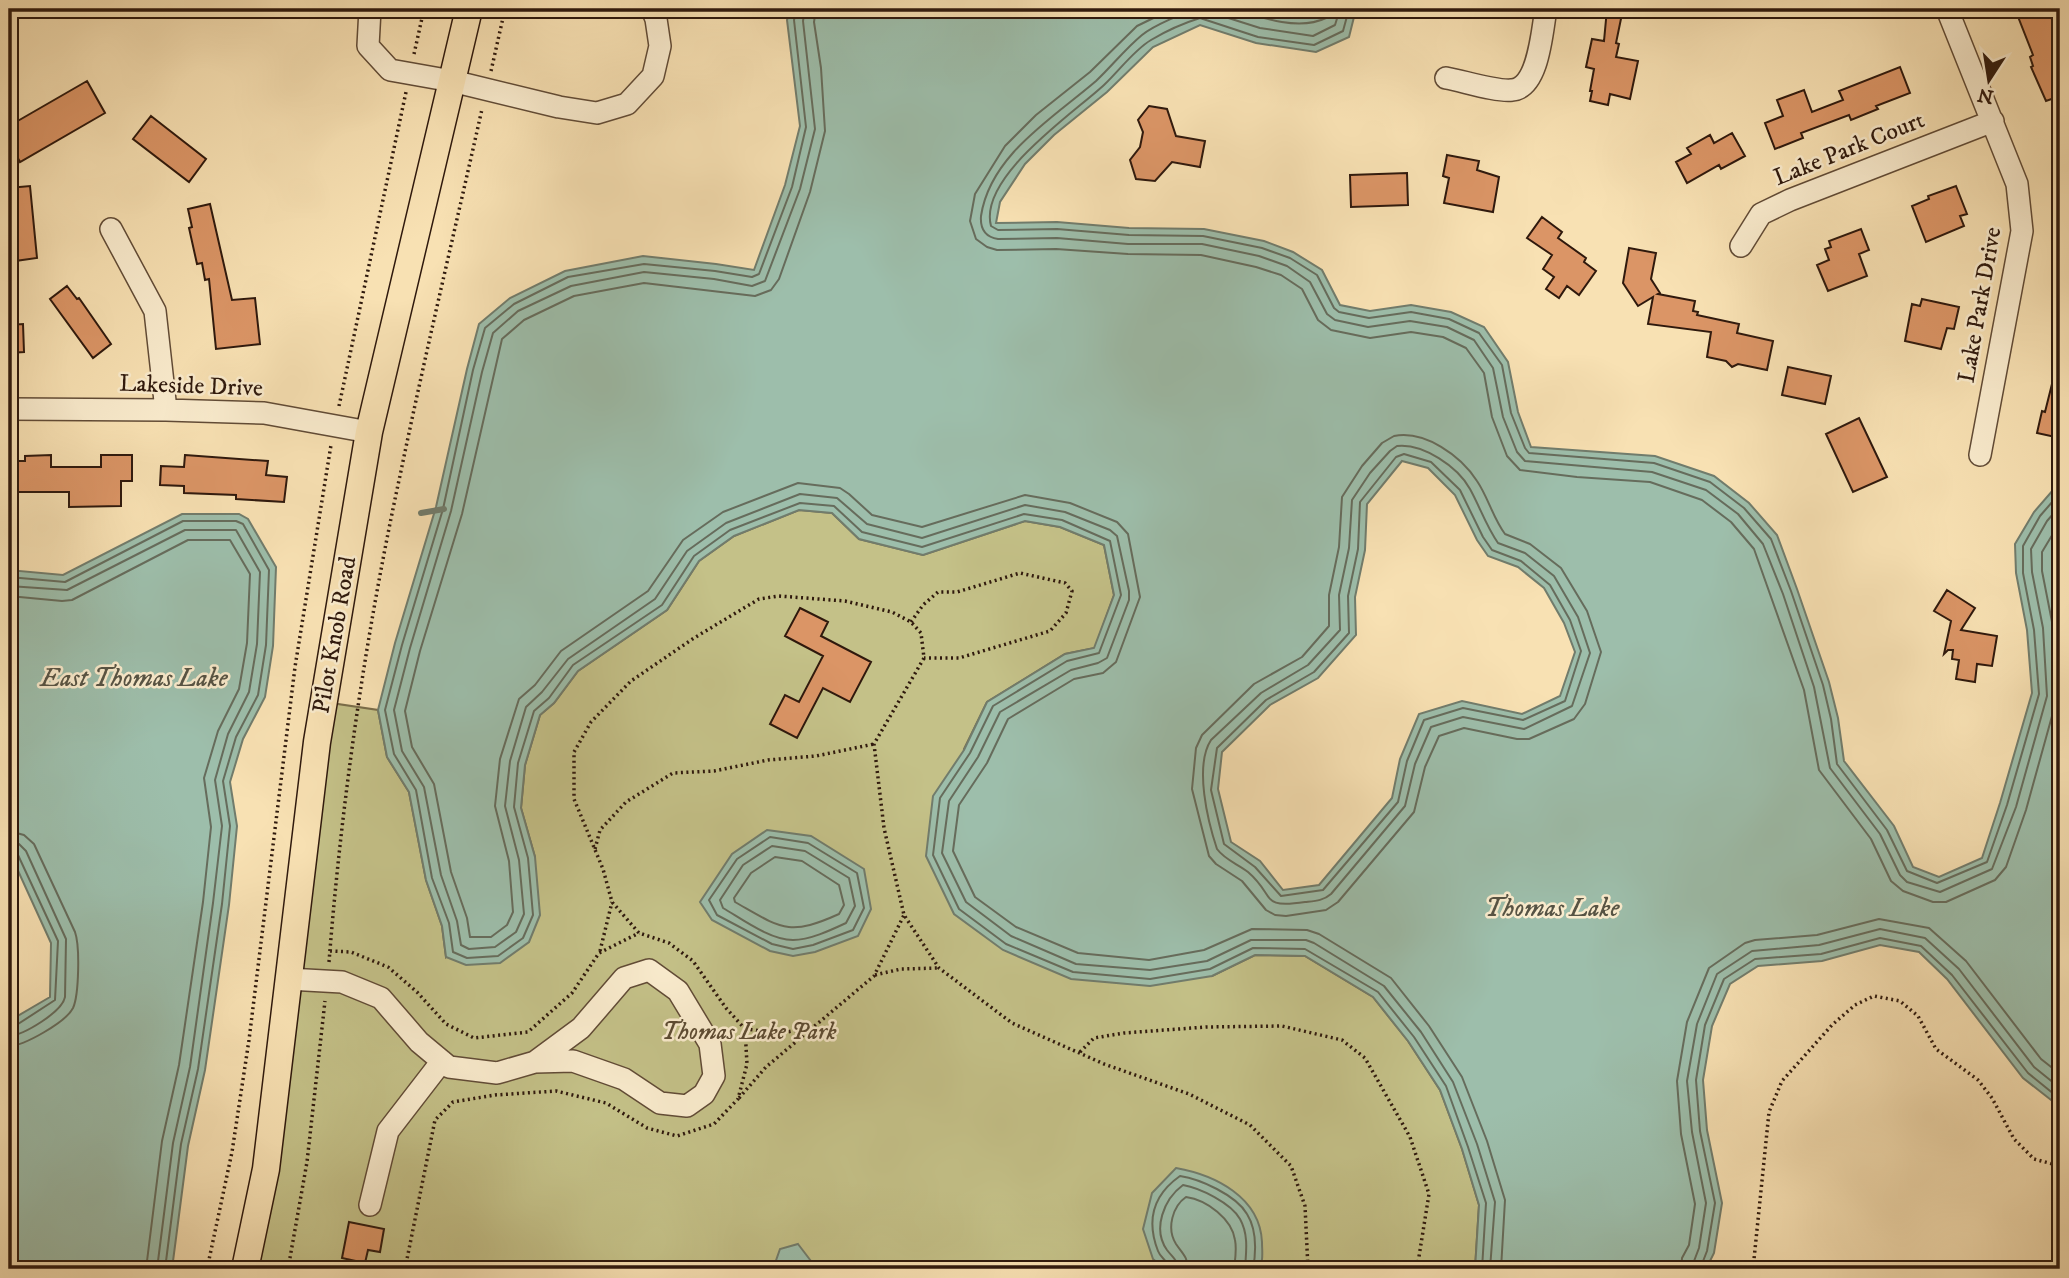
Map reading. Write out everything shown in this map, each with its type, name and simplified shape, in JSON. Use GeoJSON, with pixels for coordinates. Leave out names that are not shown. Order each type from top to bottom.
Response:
{"type":"FeatureCollection","features":[{"type":"Feature","properties":{"kind":"main road","name":"Pilot Knob Road"},"geometry":{"type":"LineString","coordinates":[[245,1269],[266,1169],[317,742],[369,432],[469,9]]}},
{"type":"Feature","properties":{"kind":"street"},"geometry":{"type":"LineString","coordinates":[[370,9],[368,46],[390,70],[597,113],[627,104],[653,76],[660,46],[652,9]]}},
{"type":"Feature","properties":{"kind":"street"},"geometry":{"type":"LineString","coordinates":[[1447,78],[1511,91],[1523,88],[1532,75],[1546,9]]}},
{"type":"Feature","properties":{"kind":"street","name":"Lake Park Drive"},"geometry":{"type":"LineString","coordinates":[[1947,9],[2017,184],[2022,231],[1980,455]]}},
{"type":"Feature","properties":{"kind":"street","name":"Lake Park Court"},"geometry":{"type":"LineString","coordinates":[[1741,246],[1761,214],[1790,200],[1993,121]]}},
{"type":"Feature","properties":{"kind":"street"},"geometry":{"type":"LineString","coordinates":[[111,229],[155,311],[166,410]]}},
{"type":"Feature","properties":{"kind":"street","name":"Lakeside Drive"},"geometry":{"type":"LineString","coordinates":[[9,409],[264,413],[369,432]]}},
{"type":"Feature","properties":{"kind":"street"},"geometry":{"type":"LineString","coordinates":[[288,979],[342,982],[381,998],[419,1042],[449,1067],[497,1073],[535,1062],[573,1061],[624,1079],[660,1103],[687,1106],[704,1094],[714,1076],[710,1044],[678,991],[649,970],[624,978],[581,1028],[535,1062]]}},
{"type":"Feature","properties":{"kind":"street"},"geometry":{"type":"LineString","coordinates":[[370,1205],[388,1131],[442,1061]]}},
{"type":"Feature","properties":{"kind":"path"},"geometry":{"type":"LineString","coordinates":[[207,1269],[242,1090],[295,667],[317,520],[424,9]]}},
{"type":"Feature","properties":{"kind":"path"},"geometry":{"type":"LineString","coordinates":[[288,1269],[307,1162],[355,732],[372,622],[401,471],[505,9]]}},
{"type":"Feature","properties":{"kind":"path"},"geometry":{"type":"LineString","coordinates":[[911,622],[923,605],[938,592],[957,592],[1020,573],[1065,583],[1072,591],[1066,613],[1050,631],[959,658],[924,659]]}},
{"type":"Feature","properties":{"kind":"path"},"geometry":{"type":"LineString","coordinates":[[738,1099],[747,1064],[745,1029],[726,1008],[693,961],[669,943],[639,933],[612,902],[574,799],[574,752],[590,722],[631,681],[694,638],[759,599],[779,596],[845,601],[892,612],[911,622],[921,633],[924,659],[874,744],[884,828],[904,915],[939,968],[1012,1023],[1104,1064],[1189,1094],[1250,1125],[1291,1166],[1306,1206],[1308,1269]]}},
{"type":"Feature","properties":{"kind":"path"},"geometry":{"type":"LineString","coordinates":[[594,851],[600,830],[626,802],[673,774],[714,771],[768,760],[816,756],[874,744]]}},
{"type":"Feature","properties":{"kind":"path"},"geometry":{"type":"LineString","coordinates":[[330,951],[351,953],[388,967],[417,992],[446,1024],[474,1038],[528,1032],[572,993],[599,953],[612,902]]}},
{"type":"Feature","properties":{"kind":"path"},"geometry":{"type":"LineString","coordinates":[[405,1269],[435,1120],[453,1102],[495,1095],[556,1091],[606,1103],[647,1128],[677,1136],[714,1124],[766,1067],[874,976],[904,915]]}},
{"type":"Feature","properties":{"kind":"path"},"geometry":{"type":"LineString","coordinates":[[599,953],[639,933]]}},
{"type":"Feature","properties":{"kind":"path"},"geometry":{"type":"LineString","coordinates":[[874,976],[901,970],[939,968]]}},
{"type":"Feature","properties":{"kind":"path"},"geometry":{"type":"LineString","coordinates":[[1753,1269],[1769,1112],[1782,1081],[1832,1025],[1855,1004],[1874,996],[1900,1001],[1919,1016],[1936,1049],[1978,1080],[1992,1098],[2014,1139],[2034,1159],[2060,1166]]}},
{"type":"Feature","properties":{"kind":"path"},"geometry":{"type":"LineString","coordinates":[[1080,1052],[1094,1038],[1206,1027],[1282,1026],[1342,1040],[1365,1058],[1410,1137],[1429,1194],[1417,1269]]}},
{"type":"Feature","properties":{"kind":"path"},"geometry":{"type":"LineString","coordinates":[[745,1029],[782,1033],[814,1027]]}},
{"type":"Feature","properties":{"kind":"green space","name":"Thomas Lake Park"},"geometry":{"type":"Polygon","coordinates":[[[799,510],[832,513],[859,539],[923,555],[1025,521],[1060,527],[1104,545],[1114,595],[1095,648],[1065,654],[987,702],[964,749],[1212,976],[1255,955],[1305,956],[1373,997],[1408,1041],[1440,1090],[1479,1205],[1475,1269],[245,1269],[324,702],[378,710],[387,757],[409,792],[426,880],[442,926],[446,957],[535,857],[521,808],[525,765],[540,715],[554,703],[578,671],[667,610],[699,561],[734,536],[799,510]]]}},
{"type":"Feature","properties":{"kind":"water","name":"Thomas Lake"},"geometry":{"type":"Polygon","coordinates":[[[790,9],[1356,9],[1349,37],[1316,52],[1256,43],[1200,25],[1153,47],[1107,92],[1054,135],[1025,164],[1000,202],[996,223],[1057,222],[1129,228],[1204,229],[1264,241],[1293,252],[1322,270],[1340,305],[1370,311],[1411,305],[1451,312],[1484,327],[1508,362],[1518,412],[1531,447],[1655,456],[1714,476],[1749,503],[1777,535],[1829,682],[1838,718],[1844,761],[1894,826],[1913,867],[1939,877],[1982,858],[2000,803],[2032,693],[2027,630],[2016,573],[2015,544],[2034,512],[2060,482],[2060,1107],[2023,1078],[1947,979],[1919,952],[1880,945],[1822,961],[1758,966],[1730,984],[1712,1026],[1703,1080],[1707,1130],[1722,1203],[1714,1253],[1706,1269],[1475,1269],[1479,1205],[1440,1090],[1408,1041],[1373,997],[1305,956],[1255,955],[1212,976],[1150,986],[1071,979],[1003,950],[954,914],[926,856],[933,796],[964,750],[987,702],[1065,654],[1094,648],[1114,595],[1104,545],[1060,527],[1025,521],[923,555],[859,539],[832,513],[799,510],[734,536],[699,561],[667,610],[578,671],[554,703],[540,715],[525,765],[521,808],[535,857],[540,915],[529,942],[500,963],[466,965],[446,957],[442,926],[426,880],[409,792],[387,757],[378,710],[436,507],[479,324],[510,298],[565,271],[643,256],[754,270],[785,185],[800,126],[787,20],[790,9]],[[1402,461],[1367,504],[1365,550],[1355,597],[1356,635],[1318,678],[1270,705],[1222,752],[1218,789],[1231,842],[1260,861],[1283,890],[1319,885],[1392,798],[1400,759],[1419,714],[1462,701],[1522,714],[1560,696],[1575,652],[1564,623],[1544,588],[1518,567],[1488,556],[1455,495],[1428,468],[1402,461]]]}},
{"type":"Feature","properties":{"kind":"water","name":"East Thomas Lake"},"geometry":{"type":"Polygon","coordinates":[[[182,514],[239,514],[248,519],[276,567],[273,646],[265,697],[243,739],[230,782],[237,826],[229,905],[205,1070],[188,1146],[172,1269],[9,1269],[9,1021],[50,997],[51,943],[9,851],[9,570],[63,575],[182,514]]]}},
{"type":"Feature","properties":{"kind":"water"},"geometry":{"type":"Polygon","coordinates":[[[767,830],[811,836],[864,869],[871,909],[858,936],[815,952],[793,956],[770,951],[712,920],[700,902],[732,854],[767,830]]]}},
{"type":"Feature","properties":{"kind":"water"},"geometry":{"type":"Polygon","coordinates":[[[1176,1168],[1206,1176],[1220,1183],[1233,1191],[1253,1212],[1262,1242],[1262,1257],[1258,1269],[1165,1269],[1153,1259],[1143,1229],[1152,1193],[1176,1168]]]}},
{"type":"Feature","properties":{"kind":"water"},"geometry":{"type":"Polygon","coordinates":[[[798,1244],[817,1269],[773,1269],[780,1249],[798,1244]]]}},
{"type":"Feature","properties":{"kind":"building"},"geometry":{"type":"Polygon","coordinates":[[[1607,9],[1623,9],[1616,57],[1638,61],[1630,99],[1610,94],[1608,105],[1590,101],[1594,69],[1586,67],[1592,39],[1604,41],[1607,9]]]}},
{"type":"Feature","properties":{"kind":"building"},"geometry":{"type":"Polygon","coordinates":[[[2015,9],[2048,9],[2060,41],[2060,96],[2046,101],[2031,67],[2030,57],[2033,55],[2015,9]]]}},
{"type":"Feature","properties":{"kind":"building"},"geometry":{"type":"Polygon","coordinates":[[[1900,67],[1910,93],[1876,106],[1878,109],[1851,120],[1849,115],[1801,133],[1803,138],[1775,149],[1765,123],[1783,116],[1777,100],[1804,90],[1812,112],[1843,100],[1839,91],[1900,67]]]}},
{"type":"Feature","properties":{"kind":"building"},"geometry":{"type":"Polygon","coordinates":[[[87,81],[105,113],[20,162],[9,142],[9,126],[87,81]]]}},
{"type":"Feature","properties":{"kind":"building"},"geometry":{"type":"Polygon","coordinates":[[[1149,106],[1167,109],[1176,136],[1205,141],[1200,167],[1172,162],[1155,181],[1136,179],[1130,160],[1140,147],[1143,132],[1138,120],[1149,106]]]}},
{"type":"Feature","properties":{"kind":"building"},"geometry":{"type":"Polygon","coordinates":[[[151,116],[206,159],[189,182],[133,139],[151,116]]]}},
{"type":"Feature","properties":{"kind":"building"},"geometry":{"type":"Polygon","coordinates":[[[1732,133],[1745,156],[1721,169],[1719,165],[1687,183],[1676,162],[1691,154],[1687,148],[1710,135],[1714,143],[1732,133]]]}},
{"type":"Feature","properties":{"kind":"building"},"geometry":{"type":"Polygon","coordinates":[[[1447,155],[1479,161],[1477,170],[1499,177],[1493,212],[1444,203],[1449,178],[1443,176],[1447,155]]]}},
{"type":"Feature","properties":{"kind":"building"},"geometry":{"type":"Polygon","coordinates":[[[1407,173],[1408,205],[1351,207],[1350,175],[1407,173]]]}},
{"type":"Feature","properties":{"kind":"building"},"geometry":{"type":"Polygon","coordinates":[[[30,186],[37,258],[15,261],[9,188],[30,186]]]}},
{"type":"Feature","properties":{"kind":"building"},"geometry":{"type":"Polygon","coordinates":[[[1956,186],[1967,214],[1960,216],[1964,226],[1926,242],[1912,206],[1929,199],[1928,196],[1956,186]]]}},
{"type":"Feature","properties":{"kind":"building"},"geometry":{"type":"Polygon","coordinates":[[[210,204],[232,300],[255,298],[260,344],[216,349],[209,279],[205,280],[202,263],[197,264],[188,209],[210,204]]]}},
{"type":"Feature","properties":{"kind":"building"},"geometry":{"type":"Polygon","coordinates":[[[1542,217],[1562,232],[1558,238],[1586,258],[1584,262],[1596,271],[1579,295],[1567,286],[1559,298],[1546,289],[1554,277],[1543,269],[1552,255],[1527,238],[1542,217]]]}},
{"type":"Feature","properties":{"kind":"building"},"geometry":{"type":"Polygon","coordinates":[[[1861,229],[1869,250],[1859,254],[1867,276],[1828,291],[1817,265],[1829,260],[1825,249],[1831,247],[1829,241],[1861,229]]]}},
{"type":"Feature","properties":{"kind":"building"},"geometry":{"type":"Polygon","coordinates":[[[1629,248],[1656,253],[1651,279],[1660,293],[1658,294],[1695,301],[1693,311],[1698,312],[1697,315],[1739,324],[1737,333],[1773,341],[1767,370],[1738,364],[1732,367],[1726,361],[1707,357],[1711,332],[1648,324],[1653,297],[1638,306],[1623,283],[1629,248]]]}},
{"type":"Feature","properties":{"kind":"building"},"geometry":{"type":"Polygon","coordinates":[[[67,286],[77,299],[79,298],[111,344],[93,358],[50,299],[67,286]]]}},
{"type":"Feature","properties":{"kind":"building"},"geometry":{"type":"Polygon","coordinates":[[[1922,299],[1959,307],[1954,329],[1947,328],[1941,349],[1905,341],[1912,304],[1920,306],[1922,299]]]}},
{"type":"Feature","properties":{"kind":"building"},"geometry":{"type":"Polygon","coordinates":[[[23,324],[24,352],[9,353],[9,325],[23,324]]]}},
{"type":"Feature","properties":{"kind":"building"},"geometry":{"type":"Polygon","coordinates":[[[1788,367],[1831,376],[1825,404],[1782,395],[1788,367]]]}},
{"type":"Feature","properties":{"kind":"building"},"geometry":{"type":"Polygon","coordinates":[[[2055,372],[2060,373],[2060,438],[2037,433],[2055,372]]]}},
{"type":"Feature","properties":{"kind":"building"},"geometry":{"type":"Polygon","coordinates":[[[1859,418],[1887,477],[1853,492],[1826,434],[1859,418]]]}},
{"type":"Feature","properties":{"kind":"building"},"geometry":{"type":"Polygon","coordinates":[[[51,455],[51,467],[101,467],[101,455],[132,455],[132,481],[121,481],[121,506],[69,507],[69,492],[9,492],[9,461],[25,461],[25,456],[51,455]]]}},
{"type":"Feature","properties":{"kind":"building"},"geometry":{"type":"Polygon","coordinates":[[[185,455],[268,461],[266,475],[287,477],[284,502],[236,499],[236,495],[184,493],[184,486],[160,485],[161,466],[184,467],[185,455]]]}},
{"type":"Feature","properties":{"kind":"building"},"geometry":{"type":"Polygon","coordinates":[[[1947,590],[1975,608],[1961,630],[1997,636],[1992,666],[1977,664],[1975,682],[1956,679],[1959,660],[1952,659],[1953,650],[1944,654],[1951,621],[1934,611],[1947,590]]]}},
{"type":"Feature","properties":{"kind":"building"},"geometry":{"type":"Polygon","coordinates":[[[800,608],[828,622],[821,636],[871,662],[850,702],[823,688],[797,738],[770,724],[785,695],[799,702],[823,656],[785,636],[800,608]]]}},
{"type":"Feature","properties":{"kind":"building"},"geometry":{"type":"Polygon","coordinates":[[[349,1222],[384,1229],[380,1252],[368,1250],[365,1263],[342,1258],[349,1222]]]}},
{"type":"Feature","properties":{"kind":"waterway"},"geometry":{"type":"LineString","coordinates":[[421,513],[444,509]]}}]}
